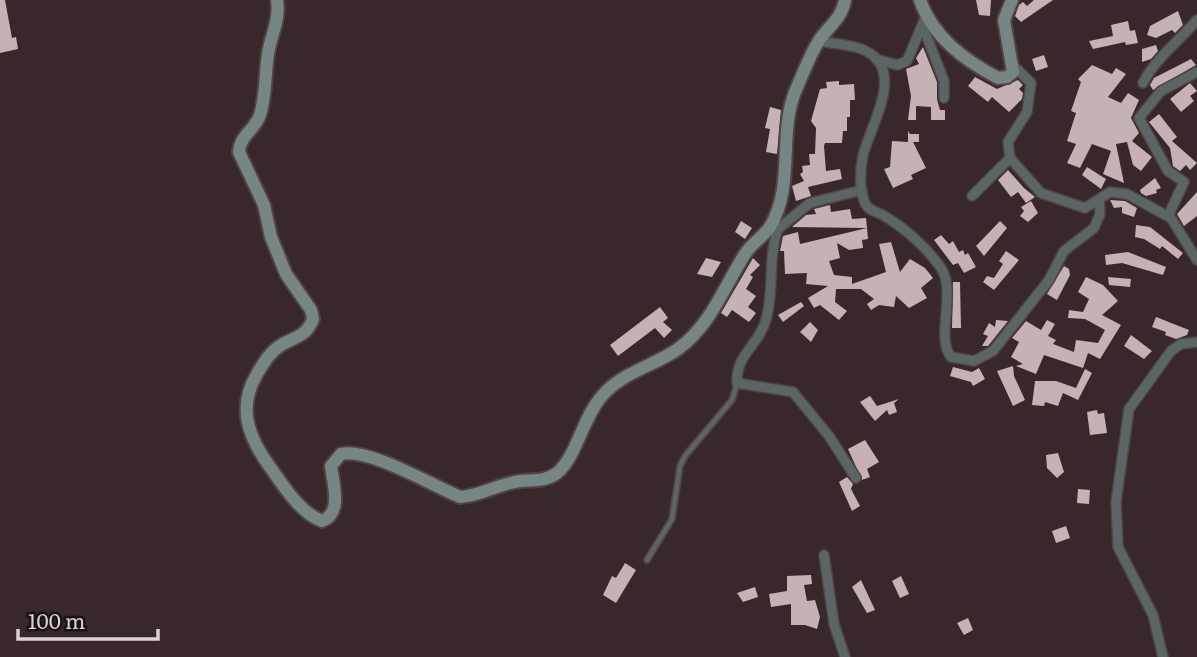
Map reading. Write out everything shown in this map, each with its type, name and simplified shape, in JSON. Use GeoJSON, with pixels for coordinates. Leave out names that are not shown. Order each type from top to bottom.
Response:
{"type":"FeatureCollection","features":[{"type":"Feature","properties":{"kind":"street"},"geometry":{"type":"LineString","coordinates":[[277,0],[278,23],[268,50],[261,112],[257,122],[239,144],[239,152],[264,205],[271,237],[286,274],[311,310],[313,319],[306,333],[280,346],[267,357],[251,384],[245,400],[245,413],[248,428],[267,463],[296,501],[316,519],[327,520],[334,513],[331,467],[341,454],[349,452],[373,458],[460,497],[520,481],[541,480],[557,473],[566,461],[591,409],[604,393],[639,369],[677,349],[698,330],[711,315],[745,253],[774,227],[810,203],[862,190]]}},
{"type":"Feature","properties":{"kind":"street"},"geometry":{"type":"LineString","coordinates":[[845,0],[841,16],[819,41],[789,107],[782,194],[774,227],[767,317],[760,335],[736,368],[737,383],[793,391],[829,436],[856,478]]}},
{"type":"Feature","properties":{"kind":"street"},"geometry":{"type":"LineString","coordinates":[[920,0],[924,22],[944,81],[944,98]]}},
{"type":"Feature","properties":{"kind":"street"},"geometry":{"type":"LineString","coordinates":[[924,22],[944,41],[998,78],[1007,77],[1013,72],[1013,65],[1004,20],[1012,0]]}},
{"type":"Feature","properties":{"kind":"street"},"geometry":{"type":"LineString","coordinates":[[1143,83],[1155,61],[1169,52],[1197,20]]}},
{"type":"Feature","properties":{"kind":"street"},"geometry":{"type":"LineString","coordinates":[[819,41],[865,50],[876,59],[897,65],[907,61],[924,22]]}},
{"type":"Feature","properties":{"kind":"street"},"geometry":{"type":"LineString","coordinates":[[876,59],[884,83],[862,158],[862,190],[866,206],[891,219],[940,266],[947,286],[947,352],[958,360],[981,359],[993,351],[1049,280],[1064,251],[1094,228],[1100,214],[1099,200]]}},
{"type":"Feature","properties":{"kind":"street"},"geometry":{"type":"LineString","coordinates":[[1013,65],[1031,83],[1027,112],[1008,142],[1010,158],[1033,186],[1051,199],[1085,208],[1116,191],[1168,216],[1175,222],[1197,260]]}},
{"type":"Feature","properties":{"kind":"street"},"geometry":{"type":"LineString","coordinates":[[1168,216],[1184,182],[1168,171],[1139,118],[1161,91],[1197,72]]}},
{"type":"Feature","properties":{"kind":"street"},"geometry":{"type":"LineString","coordinates":[[972,196],[1010,158]]}},
{"type":"Feature","properties":{"kind":"street"},"geometry":{"type":"LineString","coordinates":[[1163,657],[1153,615],[1118,547],[1116,502],[1129,409],[1171,351],[1181,344],[1197,342]]}},
{"type":"Feature","properties":{"kind":"street"},"geometry":{"type":"LineString","coordinates":[[824,555],[834,624],[845,657]]}},
{"type":"Feature","properties":{"kind":"lane"},"geometry":{"type":"LineString","coordinates":[[647,560],[672,519],[680,466],[685,456],[732,400],[737,383]]}},
{"type":"Feature","properties":{"kind":"building"},"geometry":{"type":"Polygon","coordinates":[[[0,0],[5,0],[12,38],[16,37],[18,49],[0,53],[0,0]]]}},
{"type":"Feature","properties":{"kind":"building"},"geometry":{"type":"Polygon","coordinates":[[[976,0],[991,0],[990,16],[979,15],[976,0]]]}},
{"type":"Feature","properties":{"kind":"building"},"geometry":{"type":"Polygon","coordinates":[[[1034,0],[1053,0],[1021,22],[1015,16],[1019,5],[1023,2],[1027,6],[1034,0]]]}},
{"type":"Feature","properties":{"kind":"building"},"geometry":{"type":"Polygon","coordinates":[[[1178,11],[1183,25],[1175,33],[1172,30],[1156,38],[1147,35],[1150,26],[1178,11]]]}},
{"type":"Feature","properties":{"kind":"building"},"geometry":{"type":"Polygon","coordinates":[[[1128,21],[1130,31],[1135,30],[1138,43],[1126,45],[1125,42],[1093,49],[1089,41],[1113,36],[1111,25],[1128,21]]]}},
{"type":"Feature","properties":{"kind":"building"},"geometry":{"type":"Polygon","coordinates":[[[1156,45],[1158,51],[1151,59],[1142,62],[1142,49],[1156,45]]]}},
{"type":"Feature","properties":{"kind":"building"},"geometry":{"type":"Polygon","coordinates":[[[923,47],[937,82],[937,99],[940,110],[945,110],[945,120],[931,120],[931,107],[916,106],[916,120],[908,120],[911,96],[906,69],[919,64],[916,58],[923,47]]]}},
{"type":"Feature","properties":{"kind":"building"},"geometry":{"type":"Polygon","coordinates":[[[1044,55],[1048,67],[1036,71],[1032,59],[1044,55]]]}},
{"type":"Feature","properties":{"kind":"building"},"geometry":{"type":"Polygon","coordinates":[[[1191,59],[1196,65],[1153,90],[1150,85],[1154,78],[1191,59]]]}},
{"type":"Feature","properties":{"kind":"building"},"geometry":{"type":"Polygon","coordinates":[[[1092,65],[1112,74],[1116,68],[1126,74],[1108,97],[1121,103],[1128,93],[1139,100],[1131,118],[1139,133],[1132,141],[1152,157],[1141,171],[1133,165],[1127,142],[1116,144],[1124,183],[1103,174],[1111,151],[1092,144],[1080,168],[1067,163],[1076,144],[1067,141],[1076,113],[1071,111],[1081,82],[1078,79],[1092,65]]]}},
{"type":"Feature","properties":{"kind":"building"},"geometry":{"type":"Polygon","coordinates":[[[975,77],[997,89],[1018,80],[1023,85],[1019,89],[1023,93],[1022,99],[1009,112],[992,97],[988,102],[968,86],[975,77]]]}},
{"type":"Feature","properties":{"kind":"building"},"geometry":{"type":"Polygon","coordinates":[[[839,81],[839,85],[854,84],[855,100],[850,100],[850,117],[847,117],[847,131],[843,131],[842,143],[825,143],[824,146],[826,171],[840,169],[842,179],[808,187],[811,196],[796,201],[792,186],[804,181],[800,174],[803,172],[802,166],[810,165],[809,154],[815,154],[816,128],[811,121],[820,89],[827,88],[826,82],[839,81]]]}},
{"type":"Feature","properties":{"kind":"building"},"geometry":{"type":"Polygon","coordinates":[[[1190,83],[1197,91],[1190,96],[1194,101],[1181,112],[1170,99],[1190,83]]]}},
{"type":"Feature","properties":{"kind":"building"},"geometry":{"type":"Polygon","coordinates":[[[770,107],[781,110],[777,154],[766,152],[770,129],[765,128],[770,107]]]}},
{"type":"Feature","properties":{"kind":"building"},"geometry":{"type":"Polygon","coordinates":[[[1159,114],[1177,137],[1172,141],[1197,163],[1190,170],[1186,165],[1180,171],[1173,166],[1170,148],[1149,122],[1159,114]]]}},
{"type":"Feature","properties":{"kind":"building"},"geometry":{"type":"Polygon","coordinates":[[[908,131],[910,134],[919,134],[919,142],[913,142],[926,168],[911,175],[913,179],[893,188],[884,169],[890,167],[892,141],[908,142],[908,131]]]}},
{"type":"Feature","properties":{"kind":"building"},"geometry":{"type":"Polygon","coordinates":[[[1087,167],[1106,179],[1101,189],[1082,175],[1087,167]]]}},
{"type":"Feature","properties":{"kind":"building"},"geometry":{"type":"Polygon","coordinates":[[[1008,170],[1035,197],[1026,203],[1018,192],[1011,197],[998,180],[1008,170]]]}},
{"type":"Feature","properties":{"kind":"building"},"geometry":{"type":"Polygon","coordinates":[[[1155,178],[1161,188],[1156,190],[1157,193],[1146,196],[1141,193],[1140,190],[1155,178]]]}},
{"type":"Feature","properties":{"kind":"building"},"geometry":{"type":"Polygon","coordinates":[[[1197,192],[1197,216],[1184,226],[1177,214],[1197,192]]]}},
{"type":"Feature","properties":{"kind":"building"},"geometry":{"type":"Polygon","coordinates":[[[1110,200],[1125,201],[1137,208],[1134,217],[1122,213],[1122,207],[1114,208],[1110,200]]]}},
{"type":"Feature","properties":{"kind":"building"},"geometry":{"type":"Polygon","coordinates":[[[1031,201],[1038,213],[1028,222],[1020,216],[1024,211],[1021,207],[1031,201]]]}},
{"type":"Feature","properties":{"kind":"building"},"geometry":{"type":"Polygon","coordinates":[[[830,205],[831,212],[850,209],[852,219],[866,218],[867,228],[792,227],[806,215],[816,214],[814,209],[830,205]]]}},
{"type":"Feature","properties":{"kind":"building"},"geometry":{"type":"Polygon","coordinates":[[[741,221],[752,228],[745,239],[735,232],[741,221]]]}},
{"type":"Feature","properties":{"kind":"building"},"geometry":{"type":"Polygon","coordinates":[[[1000,221],[1007,228],[984,256],[976,246],[1000,221]]]}},
{"type":"Feature","properties":{"kind":"building"},"geometry":{"type":"Polygon","coordinates":[[[1136,225],[1150,227],[1183,253],[1178,259],[1162,246],[1160,249],[1135,237],[1136,225]]]}},
{"type":"Feature","properties":{"kind":"building"},"geometry":{"type":"Polygon","coordinates":[[[867,228],[868,239],[862,240],[863,248],[849,250],[837,243],[840,258],[829,261],[834,275],[852,277],[852,284],[886,272],[879,244],[891,242],[900,272],[910,259],[925,268],[933,278],[921,288],[927,298],[909,308],[896,296],[894,307],[879,305],[871,310],[867,304],[874,299],[861,289],[836,289],[835,302],[847,311],[839,320],[820,305],[814,308],[808,298],[828,286],[806,284],[807,273],[785,274],[784,251],[780,251],[783,236],[798,232],[800,244],[867,228]]]}},
{"type":"Feature","properties":{"kind":"building"},"geometry":{"type":"Polygon","coordinates":[[[941,235],[949,244],[953,241],[959,252],[963,250],[965,255],[968,253],[976,267],[964,273],[958,263],[953,265],[934,240],[941,235]]]}},
{"type":"Feature","properties":{"kind":"building"},"geometry":{"type":"Polygon","coordinates":[[[1006,251],[1019,260],[994,290],[983,282],[987,276],[994,278],[1003,264],[999,261],[1006,251]]]}},
{"type":"Feature","properties":{"kind":"building"},"geometry":{"type":"Polygon","coordinates":[[[1128,252],[1166,267],[1163,275],[1122,263],[1106,265],[1105,255],[1128,252]]]}},
{"type":"Feature","properties":{"kind":"building"},"geometry":{"type":"Polygon","coordinates":[[[706,258],[721,262],[712,277],[697,274],[706,258]]]}},
{"type":"Feature","properties":{"kind":"building"},"geometry":{"type":"Polygon","coordinates":[[[753,258],[760,265],[750,275],[753,277],[746,289],[756,296],[748,307],[756,313],[749,322],[732,310],[727,317],[721,313],[753,258]]]}},
{"type":"Feature","properties":{"kind":"building"},"geometry":{"type":"Polygon","coordinates":[[[1064,266],[1069,269],[1070,275],[1057,300],[1047,294],[1064,266]]]}},
{"type":"Feature","properties":{"kind":"building"},"geometry":{"type":"Polygon","coordinates":[[[1086,277],[1103,285],[1118,301],[1102,315],[1121,325],[1100,359],[1088,353],[1083,368],[1044,355],[1036,374],[1016,366],[1023,364],[1011,357],[1019,342],[1012,338],[1026,321],[1041,330],[1047,320],[1055,324],[1048,336],[1056,340],[1053,344],[1074,352],[1076,340],[1098,343],[1105,330],[1085,319],[1068,318],[1069,310],[1083,312],[1089,299],[1078,292],[1086,277]]]}},
{"type":"Feature","properties":{"kind":"building"},"geometry":{"type":"Polygon","coordinates":[[[1108,277],[1131,279],[1130,287],[1109,285],[1108,277]]]}},
{"type":"Feature","properties":{"kind":"building"},"geometry":{"type":"Polygon","coordinates":[[[953,282],[960,282],[961,328],[952,328],[953,282]]]}},
{"type":"Feature","properties":{"kind":"building"},"geometry":{"type":"Polygon","coordinates":[[[801,302],[804,306],[783,322],[778,315],[801,302]]]}},
{"type":"Feature","properties":{"kind":"building"},"geometry":{"type":"Polygon","coordinates":[[[660,307],[668,318],[663,322],[672,330],[664,338],[655,328],[618,356],[610,345],[660,307]]]}},
{"type":"Feature","properties":{"kind":"building"},"geometry":{"type":"Polygon","coordinates":[[[1156,317],[1189,330],[1187,335],[1176,339],[1165,335],[1166,332],[1152,327],[1156,317]]]}},
{"type":"Feature","properties":{"kind":"building"},"geometry":{"type":"Polygon","coordinates":[[[996,320],[1008,321],[988,346],[982,346],[988,336],[983,334],[989,323],[995,327],[996,320]]]}},
{"type":"Feature","properties":{"kind":"building"},"geometry":{"type":"Polygon","coordinates":[[[810,322],[818,330],[811,342],[800,332],[810,322]]]}},
{"type":"Feature","properties":{"kind":"building"},"geometry":{"type":"Polygon","coordinates":[[[1131,335],[1152,351],[1144,359],[1124,346],[1131,335]]]}},
{"type":"Feature","properties":{"kind":"building"},"geometry":{"type":"Polygon","coordinates":[[[1013,366],[1014,376],[1025,400],[1013,406],[997,371],[1013,366]]]}},
{"type":"Feature","properties":{"kind":"building"},"geometry":{"type":"Polygon","coordinates":[[[953,367],[972,372],[979,368],[985,379],[973,386],[971,382],[950,376],[953,367]]]}},
{"type":"Feature","properties":{"kind":"building"},"geometry":{"type":"Polygon","coordinates":[[[1085,369],[1092,373],[1078,400],[1063,393],[1058,406],[1045,402],[1044,406],[1032,405],[1035,381],[1056,381],[1076,388],[1085,369]]]}},
{"type":"Feature","properties":{"kind":"building"},"geometry":{"type":"Polygon","coordinates":[[[870,396],[877,406],[899,399],[894,403],[897,412],[889,415],[887,410],[875,421],[860,402],[870,396]]]}},
{"type":"Feature","properties":{"kind":"building"},"geometry":{"type":"Polygon","coordinates":[[[1097,410],[1098,414],[1104,413],[1107,433],[1090,435],[1087,412],[1097,410]]]}},
{"type":"Feature","properties":{"kind":"building"},"geometry":{"type":"Polygon","coordinates":[[[865,440],[879,462],[867,469],[870,477],[862,480],[848,449],[865,440]]]}},
{"type":"Feature","properties":{"kind":"building"},"geometry":{"type":"Polygon","coordinates":[[[1058,453],[1064,472],[1057,478],[1047,468],[1046,455],[1058,453]]]}},
{"type":"Feature","properties":{"kind":"building"},"geometry":{"type":"Polygon","coordinates":[[[847,477],[853,484],[851,489],[860,506],[852,511],[839,482],[847,477]]]}},
{"type":"Feature","properties":{"kind":"building"},"geometry":{"type":"Polygon","coordinates":[[[1078,489],[1090,490],[1089,504],[1077,503],[1078,489]]]}},
{"type":"Feature","properties":{"kind":"building"},"geometry":{"type":"Polygon","coordinates":[[[1066,526],[1070,538],[1056,543],[1052,531],[1066,526]]]}},
{"type":"Feature","properties":{"kind":"building"},"geometry":{"type":"Polygon","coordinates":[[[625,563],[636,570],[616,603],[603,595],[612,576],[616,578],[625,563]]]}},
{"type":"Feature","properties":{"kind":"building"},"geometry":{"type":"Polygon","coordinates":[[[811,575],[812,584],[804,585],[807,601],[815,600],[820,617],[817,629],[805,625],[791,625],[791,604],[771,607],[769,594],[787,591],[787,576],[811,575]]]}},
{"type":"Feature","properties":{"kind":"building"},"geometry":{"type":"Polygon","coordinates":[[[901,576],[909,594],[900,598],[892,581],[901,576]]]}},
{"type":"Feature","properties":{"kind":"building"},"geometry":{"type":"Polygon","coordinates":[[[861,580],[875,610],[867,613],[852,587],[861,580]]]}},
{"type":"Feature","properties":{"kind":"building"},"geometry":{"type":"Polygon","coordinates":[[[755,587],[758,597],[743,602],[737,593],[755,587]]]}},
{"type":"Feature","properties":{"kind":"building"},"geometry":{"type":"Polygon","coordinates":[[[968,618],[973,630],[964,635],[957,623],[968,618]]]}}]}
